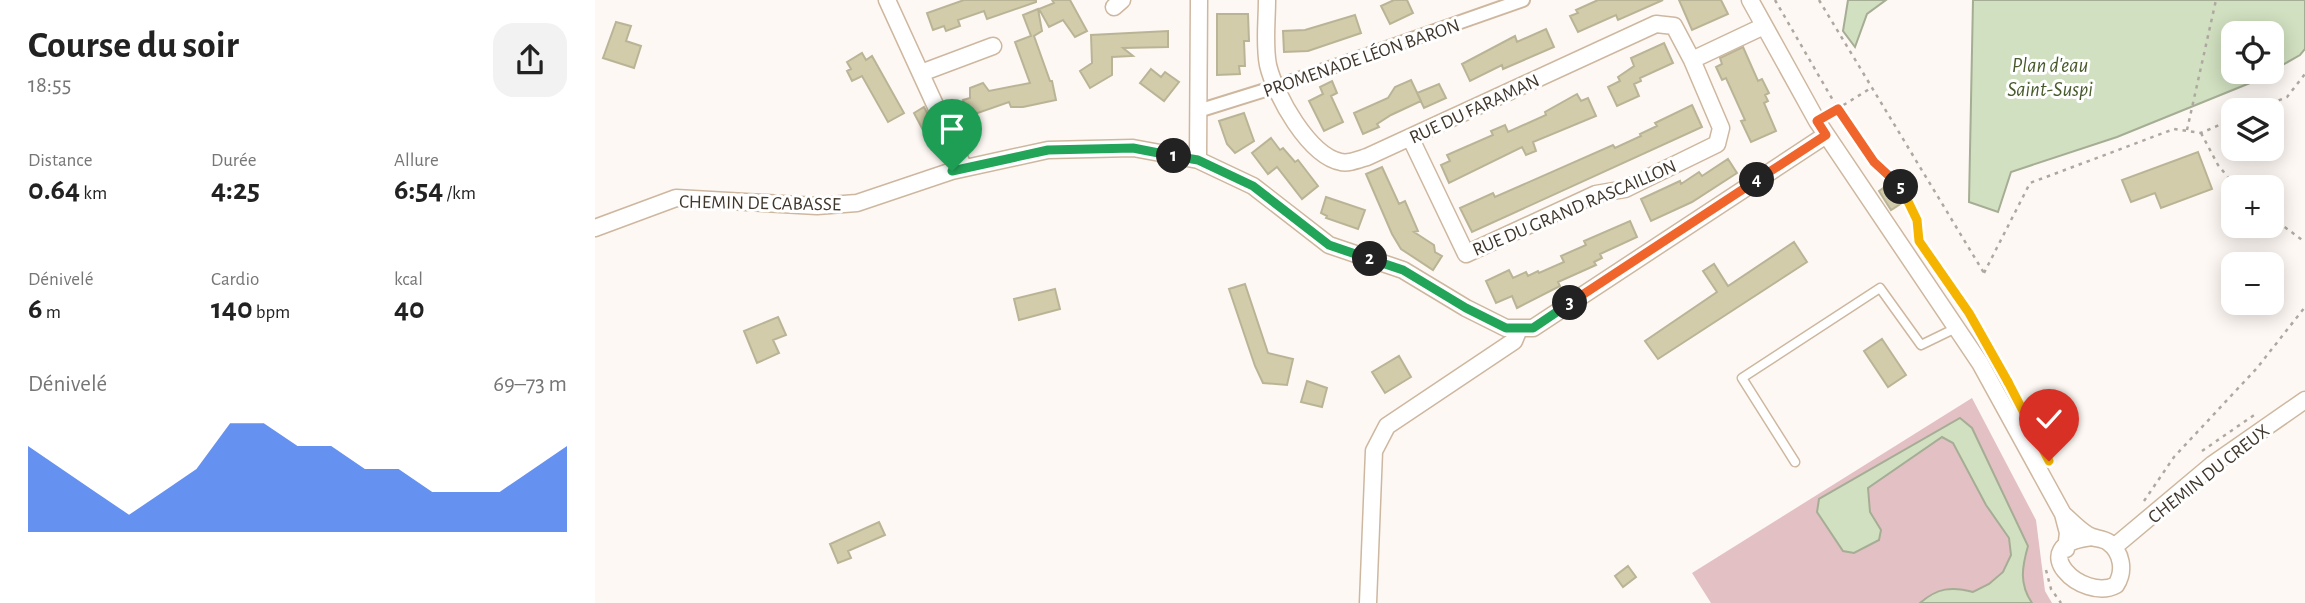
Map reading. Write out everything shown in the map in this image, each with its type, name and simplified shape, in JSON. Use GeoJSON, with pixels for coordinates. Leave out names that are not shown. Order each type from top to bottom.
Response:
{"type":"FeatureCollection","features":[{"type":"Feature","properties":{"kind":"street"},"geometry":{"type":"LineString","coordinates":[[887,0],[964,169]]}},
{"type":"Feature","properties":{"kind":"street"},"geometry":{"type":"LineString","coordinates":[[1198,160],[1199,0]]}},
{"type":"Feature","properties":{"kind":"street","name":"RUE DU FARAMAN"},"geometry":{"type":"LineString","coordinates":[[1268,0],[1268,62],[1275,87],[1291,119],[1325,156],[1343,163],[1367,156],[1410,137],[1656,24],[1675,26],[1692,60]]}},
{"type":"Feature","properties":{"kind":"street","name":"PROMENADE LÉON BARON"},"geometry":{"type":"LineString","coordinates":[[1198,111],[1275,87],[1523,0]]}},
{"type":"Feature","properties":{"kind":"street"},"geometry":{"type":"LineString","coordinates":[[1749,0],[1822,128],[1958,327],[2063,514],[2068,533],[2059,569],[2067,588],[2084,598],[2106,599],[2121,574],[2121,564],[2114,547],[2100,538],[2092,537],[2082,538],[2066,549]]}},
{"type":"Feature","properties":{"kind":"street"},"geometry":{"type":"LineString","coordinates":[[1692,60],[1764,26]]}},
{"type":"Feature","properties":{"kind":"street"},"geometry":{"type":"LineString","coordinates":[[921,73],[993,46]]}},
{"type":"Feature","properties":{"kind":"street","name":"RUE DU GRAND RASCAILLON"},"geometry":{"type":"LineString","coordinates":[[1410,137],[1466,254],[1597,194],[1625,189],[1717,144],[1721,128],[1692,60]]}},
{"type":"Feature","properties":{"kind":"street"},"geometry":{"type":"LineString","coordinates":[[1368,603],[1374,451],[1387,426],[1514,341],[1518,329],[1533,328],[1822,128]]}},
{"type":"Feature","properties":{"kind":"street","name":"CHEMIN DE CABASSE"},"geometry":{"type":"LineString","coordinates":[[595,228],[676,198],[817,206],[857,203],[964,169],[1048,150],[1133,148],[1198,160],[1253,186],[1329,245],[1403,270],[1466,308],[1506,328],[1518,329]]}},
{"type":"Feature","properties":{"kind":"street","name":"CHEMIN DU CREUX"},"geometry":{"type":"LineString","coordinates":[[2114,547],[2213,464],[2305,400]]}},
{"type":"Feature","properties":{"kind":"street"},"geometry":{"type":"LineString","coordinates":[[2063,514],[2092,537]]}},
{"type":"Feature","properties":{"kind":"lane"},"geometry":{"type":"LineString","coordinates":[[1795,462],[1742,378],[1880,288],[1921,345],[1958,327]]}},
{"type":"Feature","properties":{"kind":"path"},"geometry":{"type":"LineString","coordinates":[[1775,0],[1838,109],[1874,162],[1898,181],[1917,220],[1919,241],[1969,313],[1988,346]]}},
{"type":"Feature","properties":{"kind":"path"},"geometry":{"type":"LineString","coordinates":[[1819,0],[1984,273],[2030,183],[2174,129],[2201,133],[2221,125]]}},
{"type":"Feature","properties":{"kind":"path"},"geometry":{"type":"LineString","coordinates":[[2187,130],[2216,0]]}},
{"type":"Feature","properties":{"kind":"path"},"geometry":{"type":"LineString","coordinates":[[2284,98],[2305,75]]}},
{"type":"Feature","properties":{"kind":"path"},"geometry":{"type":"LineString","coordinates":[[1822,128],[1838,109],[1872,88]]}},
{"type":"Feature","properties":{"kind":"path"},"geometry":{"type":"LineString","coordinates":[[2201,133],[2226,175]]}},
{"type":"Feature","properties":{"kind":"path"},"geometry":{"type":"LineString","coordinates":[[2284,227],[2305,242]]}},
{"type":"Feature","properties":{"kind":"path"},"geometry":{"type":"LineString","coordinates":[[2144,501],[2174,457],[2257,368],[2305,307]]}},
{"type":"Feature","properties":{"kind":"shaded area"},"geometry":{"type":"Polygon","coordinates":[[[1972,398],[2036,520],[2045,591],[2052,603],[1711,603],[1692,573],[1972,398]]]}},
{"type":"Feature","properties":{"kind":"water"},"geometry":{"type":"Polygon","coordinates":[[[1848,0],[1886,0],[1867,14],[1855,47],[1843,31],[1848,0]]]}},
{"type":"Feature","properties":{"kind":"water","name":"Plan d'eau Saint-Suspi"},"geometry":{"type":"Polygon","coordinates":[[[1973,0],[2305,0],[2305,49],[2300,55],[2284,64],[2284,21],[2221,21],[2221,84],[2248,84],[2117,137],[2011,172],[1998,212],[1969,202],[1973,0]]]}},
{"type":"Feature","properties":{"kind":"water"},"geometry":{"type":"Polygon","coordinates":[[[1960,418],[1972,428],[2028,546],[2023,575],[2025,589],[2032,603],[1920,603],[1939,591],[1958,589],[1973,592],[1989,584],[2003,572],[2011,555],[2009,538],[1986,505],[1953,443],[1942,437],[1868,488],[1870,512],[1881,530],[1879,540],[1854,553],[1843,551],[1817,512],[1819,499],[1960,418]]]}},
{"type":"Feature","properties":{"kind":"building"},"geometry":{"type":"Polygon","coordinates":[[[964,0],[1036,2],[987,19],[984,11],[958,20],[960,26],[946,31],[944,26],[933,30],[927,13],[964,0]]]}},
{"type":"Feature","properties":{"kind":"building"},"geometry":{"type":"Polygon","coordinates":[[[1052,0],[1070,0],[1087,31],[1075,37],[1063,20],[1049,27],[1039,9],[1054,3],[1052,0]]]}},
{"type":"Feature","properties":{"kind":"building"},"geometry":{"type":"Polygon","coordinates":[[[1394,0],[1407,0],[1413,13],[1390,24],[1381,6],[1394,0]]]}},
{"type":"Feature","properties":{"kind":"building"},"geometry":{"type":"Polygon","coordinates":[[[1598,0],[1663,0],[1618,20],[1616,15],[1578,32],[1570,16],[1578,13],[1576,10],[1598,0]]]}},
{"type":"Feature","properties":{"kind":"building"},"geometry":{"type":"Polygon","coordinates":[[[1679,0],[1721,0],[1728,14],[1692,30],[1679,0]]]}},
{"type":"Feature","properties":{"kind":"building"},"geometry":{"type":"Polygon","coordinates":[[[1038,9],[1042,31],[1034,36],[1052,81],[1056,100],[1023,107],[1011,107],[1009,102],[969,116],[963,100],[970,98],[970,88],[983,83],[989,91],[1030,83],[1015,42],[1031,36],[1023,15],[1038,9]]]}},
{"type":"Feature","properties":{"kind":"building"},"geometry":{"type":"Polygon","coordinates":[[[1217,14],[1248,14],[1249,41],[1244,41],[1245,66],[1239,66],[1240,74],[1217,75],[1217,14]]]}},
{"type":"Feature","properties":{"kind":"building"},"geometry":{"type":"Polygon","coordinates":[[[1355,15],[1361,33],[1308,51],[1284,52],[1283,31],[1305,30],[1355,15]]]}},
{"type":"Feature","properties":{"kind":"building"},"geometry":{"type":"Polygon","coordinates":[[[616,22],[631,26],[626,41],[641,46],[634,68],[603,58],[616,22]]]}},
{"type":"Feature","properties":{"kind":"building"},"geometry":{"type":"Polygon","coordinates":[[[1546,29],[1554,47],[1503,69],[1502,65],[1470,81],[1462,64],[1515,36],[1517,42],[1546,29]]]}},
{"type":"Feature","properties":{"kind":"building"},"geometry":{"type":"Polygon","coordinates":[[[1168,31],[1168,47],[1123,48],[1133,56],[1112,57],[1112,75],[1090,88],[1080,71],[1092,63],[1091,35],[1168,31]]]}},
{"type":"Feature","properties":{"kind":"building"},"geometry":{"type":"Polygon","coordinates":[[[1664,43],[1673,63],[1640,78],[1641,81],[1634,84],[1639,96],[1617,106],[1608,87],[1620,81],[1618,77],[1634,66],[1631,58],[1664,43]]]}},
{"type":"Feature","properties":{"kind":"building"},"geometry":{"type":"Polygon","coordinates":[[[1743,47],[1758,81],[1762,79],[1769,93],[1765,95],[1768,101],[1764,103],[1776,131],[1751,142],[1741,121],[1745,120],[1726,78],[1722,80],[1716,67],[1722,64],[1720,58],[1743,47]]]}},
{"type":"Feature","properties":{"kind":"building"},"geometry":{"type":"Polygon","coordinates":[[[862,53],[866,60],[872,56],[904,113],[888,122],[862,76],[852,81],[847,71],[851,69],[847,62],[862,53]]]}},
{"type":"Feature","properties":{"kind":"building"},"geometry":{"type":"Polygon","coordinates":[[[1151,69],[1161,77],[1165,72],[1179,82],[1164,101],[1140,83],[1151,69]]]}},
{"type":"Feature","properties":{"kind":"building"},"geometry":{"type":"Polygon","coordinates":[[[1411,80],[1421,101],[1391,115],[1377,124],[1379,127],[1363,134],[1354,113],[1388,98],[1395,87],[1411,80]]]}},
{"type":"Feature","properties":{"kind":"building"},"geometry":{"type":"Polygon","coordinates":[[[1332,81],[1337,93],[1331,96],[1343,122],[1324,131],[1309,101],[1323,94],[1320,87],[1332,81]]]}},
{"type":"Feature","properties":{"kind":"building"},"geometry":{"type":"Polygon","coordinates":[[[1439,84],[1446,98],[1424,108],[1417,93],[1439,84]]]}},
{"type":"Feature","properties":{"kind":"building"},"geometry":{"type":"Polygon","coordinates":[[[1577,94],[1581,101],[1588,98],[1596,116],[1533,142],[1536,151],[1526,155],[1522,147],[1449,183],[1441,165],[1450,161],[1447,155],[1493,135],[1491,131],[1505,125],[1508,132],[1546,115],[1545,112],[1577,94]]]}},
{"type":"Feature","properties":{"kind":"building"},"geometry":{"type":"Polygon","coordinates":[[[1692,105],[1702,127],[1472,232],[1460,208],[1493,193],[1495,197],[1613,145],[1615,148],[1657,126],[1655,123],[1692,105]]]}},
{"type":"Feature","properties":{"kind":"building"},"geometry":{"type":"Polygon","coordinates":[[[924,107],[933,124],[923,130],[914,113],[924,107]]]}},
{"type":"Feature","properties":{"kind":"building"},"geometry":{"type":"Polygon","coordinates":[[[1244,113],[1254,141],[1235,153],[1227,144],[1219,121],[1244,113]]]}},
{"type":"Feature","properties":{"kind":"building"},"geometry":{"type":"Polygon","coordinates":[[[1271,138],[1280,150],[1283,148],[1295,162],[1298,160],[1318,186],[1302,199],[1277,167],[1268,174],[1252,153],[1271,138]]]}},
{"type":"Feature","properties":{"kind":"building"},"geometry":{"type":"Polygon","coordinates":[[[2198,152],[2212,189],[2161,208],[2155,193],[2131,202],[2122,180],[2198,152]]]}},
{"type":"Feature","properties":{"kind":"building"},"geometry":{"type":"Polygon","coordinates":[[[1728,159],[1737,173],[1692,202],[1651,221],[1641,199],[1680,181],[1681,184],[1699,172],[1702,176],[1728,159]]]}},
{"type":"Feature","properties":{"kind":"building"},"geometry":{"type":"Polygon","coordinates":[[[1382,167],[1399,204],[1405,201],[1418,231],[1414,232],[1434,245],[1435,252],[1442,256],[1433,270],[1401,249],[1392,234],[1366,174],[1382,167]]]}},
{"type":"Feature","properties":{"kind":"building"},"geometry":{"type":"Polygon","coordinates":[[[1889,184],[1902,203],[1891,210],[1879,191],[1889,184]]]}},
{"type":"Feature","properties":{"kind":"building"},"geometry":{"type":"Polygon","coordinates":[[[1326,197],[1365,210],[1358,229],[1326,218],[1327,216],[1321,213],[1326,197]]]}},
{"type":"Feature","properties":{"kind":"building"},"geometry":{"type":"Polygon","coordinates":[[[1630,221],[1637,237],[1600,254],[1602,258],[1594,262],[1596,265],[1558,282],[1560,286],[1517,308],[1512,296],[1496,303],[1486,281],[1509,270],[1513,278],[1526,272],[1528,276],[1538,271],[1539,273],[1564,262],[1561,256],[1586,245],[1584,241],[1630,221]]]}},
{"type":"Feature","properties":{"kind":"building"},"geometry":{"type":"Polygon","coordinates":[[[1794,242],[1807,262],[1658,359],[1645,341],[1717,292],[1703,271],[1714,264],[1728,286],[1794,242]]]}},
{"type":"Feature","properties":{"kind":"building"},"geometry":{"type":"Polygon","coordinates":[[[1245,284],[1268,353],[1293,359],[1287,385],[1263,383],[1255,366],[1229,289],[1245,284]]]}},
{"type":"Feature","properties":{"kind":"building"},"geometry":{"type":"Polygon","coordinates":[[[1055,289],[1060,309],[1019,320],[1014,299],[1055,289]]]}},
{"type":"Feature","properties":{"kind":"building"},"geometry":{"type":"Polygon","coordinates":[[[778,317],[786,335],[773,340],[779,353],[757,363],[744,331],[778,317]]]}},
{"type":"Feature","properties":{"kind":"building"},"geometry":{"type":"Polygon","coordinates":[[[1882,339],[1906,375],[1888,387],[1864,351],[1882,339]]]}},
{"type":"Feature","properties":{"kind":"building"},"geometry":{"type":"Polygon","coordinates":[[[1399,356],[1411,377],[1385,393],[1372,372],[1399,356]]]}},
{"type":"Feature","properties":{"kind":"building"},"geometry":{"type":"Polygon","coordinates":[[[1307,381],[1327,388],[1322,407],[1301,402],[1307,381]]]}},
{"type":"Feature","properties":{"kind":"building"},"geometry":{"type":"Polygon","coordinates":[[[879,522],[885,535],[848,551],[851,558],[838,563],[830,544],[879,522]]]}},
{"type":"Feature","properties":{"kind":"building"},"geometry":{"type":"Polygon","coordinates":[[[1628,566],[1636,577],[1623,587],[1615,576],[1628,566]]]}},
{"type":"Feature","properties":{"kind":"route"},"geometry":{"type":"LineString","coordinates":[[952,171],[1048,150],[1133,148],[1198,160],[1253,186],[1329,245],[1403,270],[1466,308],[1506,328],[1533,328],[1826,135],[1817,121],[1838,109],[1874,162],[1898,181],[1917,220],[1919,241],[1969,313],[2049,461]]}}]}
